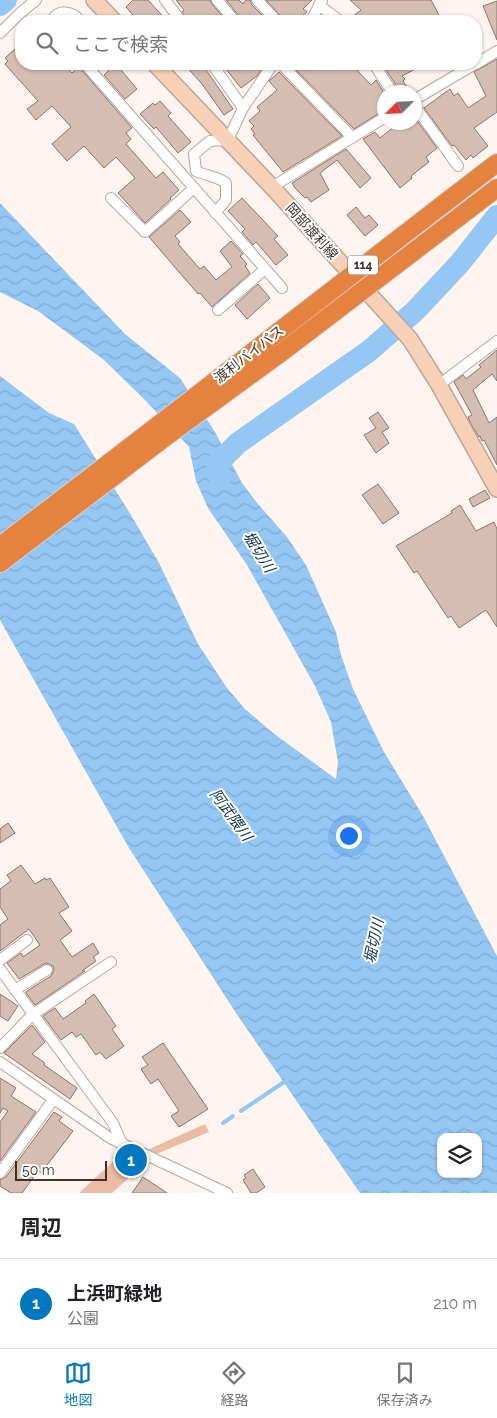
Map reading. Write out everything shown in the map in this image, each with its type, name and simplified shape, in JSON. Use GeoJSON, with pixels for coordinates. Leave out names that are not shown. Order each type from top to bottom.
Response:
{"type":"FeatureCollection","features":[{"type":"Feature","properties":{"kind":"highway","name":"渡利バイパス"},"geometry":{"type":"LineString","coordinates":[[0,546],[497,163]]}},
{"type":"Feature","properties":{"kind":"highway","name":"渡利バイパス"},"geometry":{"type":"LineString","coordinates":[[0,563],[497,188]]}},
{"type":"Feature","properties":{"kind":"main road"},"geometry":{"type":"LineString","coordinates":[[94,0],[108,15]]}},
{"type":"Feature","properties":{"kind":"main road","name":"岡部渡利線"},"geometry":{"type":"LineString","coordinates":[[161,70],[272,187],[410,340],[439,384],[496,482]]}},
{"type":"Feature","properties":{"kind":"street"},"geometry":{"type":"LineString","coordinates":[[18,15],[36,0]]}},
{"type":"Feature","properties":{"kind":"street"},"geometry":{"type":"LineString","coordinates":[[165,0],[176,15]]}},
{"type":"Feature","properties":{"kind":"street"},"geometry":{"type":"LineString","coordinates":[[217,0],[230,15]]}},
{"type":"Feature","properties":{"kind":"street"},"geometry":{"type":"LineString","coordinates":[[257,0],[271,15]]}},
{"type":"Feature","properties":{"kind":"street"},"geometry":{"type":"LineString","coordinates":[[314,15],[321,2],[334,15]]}},
{"type":"Feature","properties":{"kind":"street"},"geometry":{"type":"LineString","coordinates":[[57,15],[67,12],[75,15]]}},
{"type":"Feature","properties":{"kind":"street"},"geometry":{"type":"LineString","coordinates":[[0,33],[15,18]]}},
{"type":"Feature","properties":{"kind":"street"},"geometry":{"type":"LineString","coordinates":[[482,60],[497,51]]}},
{"type":"Feature","properties":{"kind":"street"},"geometry":{"type":"LineString","coordinates":[[90,70],[282,288]]}},
{"type":"Feature","properties":{"kind":"street"},"geometry":{"type":"LineString","coordinates":[[216,70],[243,108]]}},
{"type":"Feature","properties":{"kind":"street"},"geometry":{"type":"LineString","coordinates":[[215,212],[226,200],[226,183],[220,178],[196,171],[194,154],[210,141],[228,140],[243,108],[269,70]]}},
{"type":"Feature","properties":{"kind":"street"},"geometry":{"type":"LineString","coordinates":[[287,70],[352,137]]}},
{"type":"Feature","properties":{"kind":"street"},"geometry":{"type":"LineString","coordinates":[[378,70],[388,85]]}},
{"type":"Feature","properties":{"kind":"street"},"geometry":{"type":"LineString","coordinates":[[422,95],[466,70]]}},
{"type":"Feature","properties":{"kind":"street"},"geometry":{"type":"LineString","coordinates":[[422,117],[458,166]]}},
{"type":"Feature","properties":{"kind":"street"},"geometry":{"type":"LineString","coordinates":[[272,187],[377,122]]}},
{"type":"Feature","properties":{"kind":"street"},"geometry":{"type":"LineString","coordinates":[[111,198],[145,232],[194,188]]}},
{"type":"Feature","properties":{"kind":"street"},"geometry":{"type":"LineString","coordinates":[[218,310],[265,269]]}},
{"type":"Feature","properties":{"kind":"street"},"geometry":{"type":"LineString","coordinates":[[439,384],[497,341]]}},
{"type":"Feature","properties":{"kind":"street"},"geometry":{"type":"LineString","coordinates":[[0,960],[27,940]]}},
{"type":"Feature","properties":{"kind":"street"},"geometry":{"type":"LineString","coordinates":[[0,1048],[32,1015],[111,962]]}},
{"type":"Feature","properties":{"kind":"street"},"geometry":{"type":"LineString","coordinates":[[0,969],[113,1123],[122,1144]]}},
{"type":"Feature","properties":{"kind":"street"},"geometry":{"type":"LineString","coordinates":[[15,990],[47,970]]}},
{"type":"Feature","properties":{"kind":"street"},"geometry":{"type":"LineString","coordinates":[[0,1062],[110,1138],[227,1193]]}},
{"type":"Feature","properties":{"kind":"street"},"geometry":{"type":"LineString","coordinates":[[0,1173],[53,1100]]}},
{"type":"Feature","properties":{"kind":"shaded area"},"geometry":{"type":"Polygon","coordinates":[[[205,1124],[209,1132],[154,1155],[112,1193],[79,1193],[117,1158],[145,1151],[205,1124]]]}},
{"type":"Feature","properties":{"kind":"water","name":"阿武隈川"},"geometry":{"type":"Polygon","coordinates":[[[0,203],[125,334],[180,378],[215,432],[242,483],[287,537],[306,565],[336,632],[341,655],[353,689],[384,752],[423,816],[497,956],[497,1193],[360,1193],[238,1016],[129,848],[0,620],[0,376],[49,413],[74,424],[159,563],[198,644],[227,688],[245,709],[273,733],[336,779],[338,762],[331,722],[315,686],[247,565],[208,508],[196,481],[189,447],[104,360],[38,311],[0,292],[0,203]]]}},
{"type":"Feature","properties":{"kind":"building"},"geometry":{"type":"Polygon","coordinates":[[[133,0],[148,0],[162,15],[133,15],[126,7],[133,0]]]}},
{"type":"Feature","properties":{"kind":"building"},"geometry":{"type":"Polygon","coordinates":[[[176,0],[210,0],[221,15],[184,15],[182,12],[184,10],[176,0]]]}},
{"type":"Feature","properties":{"kind":"building"},"geometry":{"type":"Polygon","coordinates":[[[226,0],[239,0],[243,4],[246,0],[250,0],[252,5],[262,15],[238,15],[226,0]]]}},
{"type":"Feature","properties":{"kind":"building"},"geometry":{"type":"Polygon","coordinates":[[[266,0],[312,0],[303,9],[307,12],[303,15],[280,15],[266,0]]]}},
{"type":"Feature","properties":{"kind":"building"},"geometry":{"type":"Polygon","coordinates":[[[350,0],[431,0],[439,15],[355,15],[361,10],[350,0]]]}},
{"type":"Feature","properties":{"kind":"building"},"geometry":{"type":"Polygon","coordinates":[[[497,1],[497,40],[483,6],[497,1]]]}},
{"type":"Feature","properties":{"kind":"building"},"geometry":{"type":"Polygon","coordinates":[[[15,49],[15,70],[69,70],[72,73],[76,70],[82,70],[132,128],[126,133],[131,139],[126,144],[156,178],[163,172],[179,190],[145,223],[118,193],[135,178],[116,157],[104,168],[84,146],[67,161],[52,144],[71,127],[52,106],[36,120],[27,109],[38,101],[5,64],[8,61],[5,58],[15,49]]]}},
{"type":"Feature","properties":{"kind":"building"},"geometry":{"type":"Polygon","coordinates":[[[497,59],[497,112],[474,128],[488,146],[473,158],[471,155],[466,160],[454,145],[452,146],[424,108],[450,89],[454,96],[458,93],[468,108],[486,96],[474,72],[482,70],[482,67],[497,59]]]}},
{"type":"Feature","properties":{"kind":"building"},"geometry":{"type":"Polygon","coordinates":[[[109,70],[121,70],[137,89],[125,99],[104,75],[109,70]]]}},
{"type":"Feature","properties":{"kind":"building"},"geometry":{"type":"Polygon","coordinates":[[[189,70],[206,70],[233,109],[224,115],[189,70]]]}},
{"type":"Feature","properties":{"kind":"building"},"geometry":{"type":"Polygon","coordinates":[[[227,70],[261,70],[257,76],[241,88],[227,70]]]}},
{"type":"Feature","properties":{"kind":"building"},"geometry":{"type":"Polygon","coordinates":[[[296,70],[357,70],[371,85],[376,80],[379,85],[377,85],[377,114],[354,129],[296,70]]]}},
{"type":"Feature","properties":{"kind":"building"},"geometry":{"type":"Polygon","coordinates":[[[386,70],[414,70],[402,76],[405,79],[403,81],[406,85],[396,85],[386,70]]]}},
{"type":"Feature","properties":{"kind":"building"},"geometry":{"type":"Polygon","coordinates":[[[279,72],[342,136],[283,172],[253,135],[255,134],[251,129],[254,126],[249,121],[260,111],[257,107],[277,90],[269,81],[279,72]]]}},
{"type":"Feature","properties":{"kind":"building"},"geometry":{"type":"Polygon","coordinates":[[[160,101],[171,113],[168,116],[191,142],[178,153],[156,127],[154,129],[140,114],[153,103],[155,105],[160,101]]]}},
{"type":"Feature","properties":{"kind":"building"},"geometry":{"type":"Polygon","coordinates":[[[422,127],[437,148],[426,157],[429,162],[411,176],[412,178],[400,188],[363,139],[375,132],[380,138],[390,130],[422,130],[422,127]]]}},
{"type":"Feature","properties":{"kind":"building"},"geometry":{"type":"Polygon","coordinates":[[[346,149],[371,178],[360,188],[337,160],[320,173],[329,190],[311,202],[295,188],[292,183],[346,149]]]}},
{"type":"Feature","properties":{"kind":"building"},"geometry":{"type":"Polygon","coordinates":[[[242,198],[278,236],[274,239],[288,255],[276,265],[256,242],[253,245],[242,232],[245,229],[228,211],[242,198]]]}},
{"type":"Feature","properties":{"kind":"building"},"geometry":{"type":"Polygon","coordinates":[[[356,207],[365,218],[369,215],[378,225],[365,236],[347,215],[356,207]]]}},
{"type":"Feature","properties":{"kind":"building"},"geometry":{"type":"Polygon","coordinates":[[[180,210],[191,222],[175,236],[180,242],[178,244],[200,269],[204,266],[216,280],[232,267],[220,251],[231,241],[243,254],[240,256],[247,264],[245,266],[250,273],[212,307],[200,293],[198,294],[149,237],[180,210]]]}},
{"type":"Feature","properties":{"kind":"building"},"geometry":{"type":"Polygon","coordinates":[[[258,284],[270,298],[247,319],[235,305],[258,284]]]}},
{"type":"Feature","properties":{"kind":"building"},"geometry":{"type":"Polygon","coordinates":[[[497,350],[497,381],[492,374],[473,390],[489,423],[497,417],[497,465],[484,440],[482,441],[471,424],[468,417],[472,415],[454,382],[463,375],[466,379],[497,350]]]}},
{"type":"Feature","properties":{"kind":"building"},"geometry":{"type":"Polygon","coordinates":[[[378,412],[389,428],[382,432],[389,443],[376,453],[364,435],[376,428],[369,418],[378,412]]]}},
{"type":"Feature","properties":{"kind":"building"},"geometry":{"type":"Polygon","coordinates":[[[378,484],[399,513],[383,524],[362,495],[378,484]]]}},
{"type":"Feature","properties":{"kind":"building"},"geometry":{"type":"Polygon","coordinates":[[[485,490],[490,498],[473,507],[469,499],[485,490]]]}},
{"type":"Feature","properties":{"kind":"building"},"geometry":{"type":"Polygon","coordinates":[[[460,505],[476,531],[494,522],[497,529],[497,627],[486,610],[459,628],[451,616],[448,618],[417,571],[414,573],[396,546],[452,513],[451,511],[460,505]]]}},
{"type":"Feature","properties":{"kind":"building"},"geometry":{"type":"Polygon","coordinates":[[[8,823],[15,833],[0,843],[0,829],[8,823]]]}},
{"type":"Feature","properties":{"kind":"building"},"geometry":{"type":"Polygon","coordinates":[[[21,865],[35,884],[45,878],[46,880],[50,878],[69,907],[59,913],[72,931],[60,940],[72,957],[93,943],[99,953],[93,957],[96,961],[82,971],[85,971],[35,1005],[26,993],[51,976],[54,970],[53,966],[47,963],[44,964],[19,979],[7,963],[21,953],[23,957],[40,945],[29,929],[0,951],[0,925],[8,919],[0,907],[0,889],[11,881],[7,875],[21,865]]]}},
{"type":"Feature","properties":{"kind":"building"},"geometry":{"type":"Polygon","coordinates":[[[0,994],[18,1006],[8,1021],[0,1016],[0,994]]]}},
{"type":"Feature","properties":{"kind":"building"},"geometry":{"type":"Polygon","coordinates":[[[94,994],[116,1026],[112,1029],[124,1046],[106,1059],[100,1052],[96,1055],[81,1034],[76,1037],[72,1032],[61,1040],[43,1016],[55,1008],[63,1019],[86,1003],[85,1001],[94,994]]]}},
{"type":"Feature","properties":{"kind":"building"},"geometry":{"type":"Polygon","coordinates":[[[32,1025],[45,1042],[32,1054],[45,1063],[44,1065],[77,1088],[70,1099],[4,1053],[32,1025]]]}},
{"type":"Feature","properties":{"kind":"building"},"geometry":{"type":"Polygon","coordinates":[[[163,1043],[208,1109],[179,1127],[171,1116],[179,1111],[158,1079],[151,1084],[141,1069],[148,1065],[142,1057],[163,1043]]]}},
{"type":"Feature","properties":{"kind":"building"},"geometry":{"type":"Polygon","coordinates":[[[0,1078],[16,1088],[11,1096],[36,1112],[0,1161],[0,1122],[8,1111],[3,1108],[0,1113],[0,1078]]]}},
{"type":"Feature","properties":{"kind":"building"},"geometry":{"type":"Polygon","coordinates":[[[54,1112],[62,1117],[59,1121],[73,1131],[41,1173],[38,1171],[22,1193],[11,1193],[0,1186],[0,1180],[6,1177],[54,1112]]]}},
{"type":"Feature","properties":{"kind":"building"},"geometry":{"type":"Polygon","coordinates":[[[253,1169],[265,1187],[256,1193],[251,1193],[243,1180],[246,1178],[244,1175],[253,1169]]]}},
{"type":"Feature","properties":{"kind":"building"},"geometry":{"type":"Polygon","coordinates":[[[143,1177],[167,1193],[132,1193],[143,1177]]]}},
{"type":"Feature","properties":{"kind":"waterway"},"geometry":{"type":"LineString","coordinates":[[0,5],[6,0]]}},
{"type":"Feature","properties":{"kind":"waterway","name":"堀切川"},"geometry":{"type":"LineString","coordinates":[[220,478],[217,464],[238,443],[369,351],[415,311],[460,263],[497,216]]}},
{"type":"Feature","properties":{"kind":"waterway"},"geometry":{"type":"LineString","coordinates":[[241,1111],[287,1080]]}},
{"type":"Feature","properties":{"kind":"waterway"},"geometry":{"type":"LineString","coordinates":[[223,1123],[233,1116]]}},
{"type":"Feature","properties":{"kind":"place","name":"上浜町緑地"},"geometry":{"type":"Point","coordinates":[131,1160]}}]}
